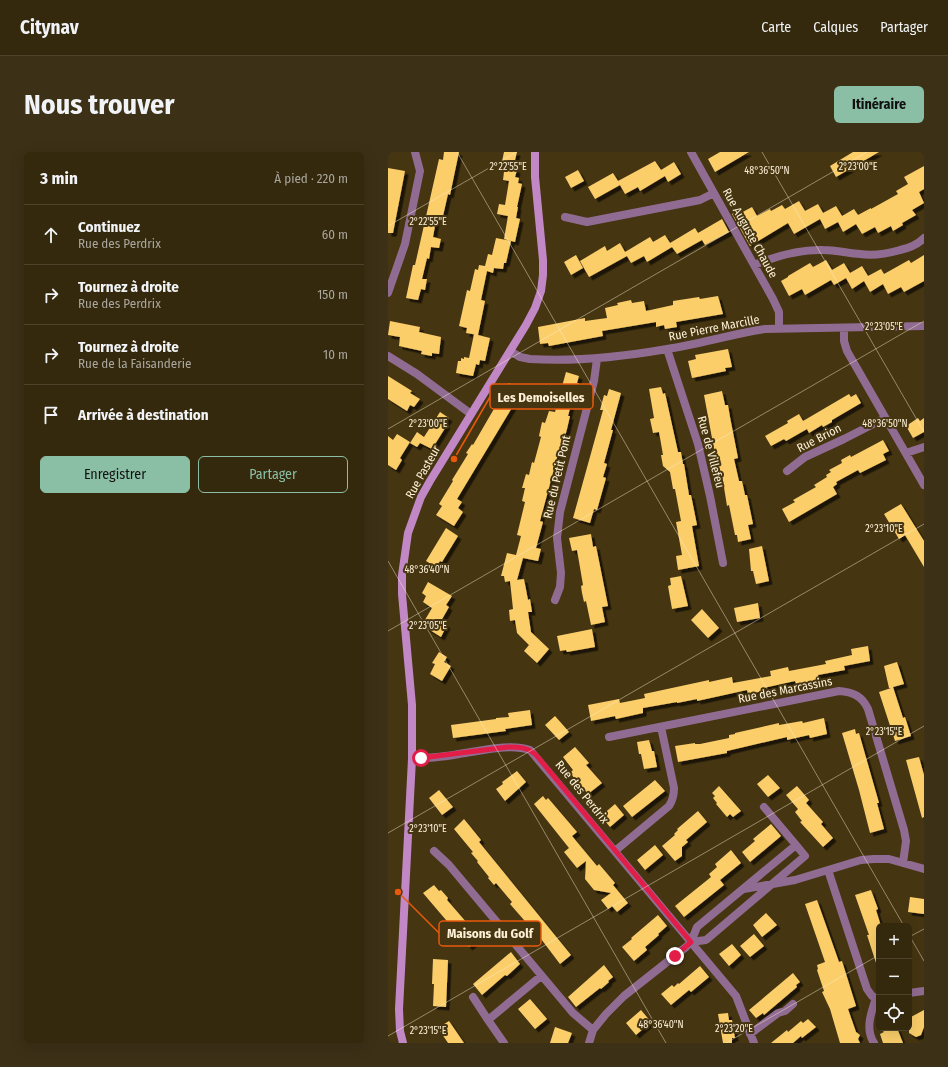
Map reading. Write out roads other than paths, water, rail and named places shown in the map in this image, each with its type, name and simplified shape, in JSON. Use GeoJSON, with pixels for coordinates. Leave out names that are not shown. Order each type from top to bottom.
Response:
{"type":"FeatureCollection","features":[{"type":"Feature","properties":{"kind":"street"},"geometry":{"type":"LineString","coordinates":[[388,293],[405,244],[420,171],[415,152]]}},
{"type":"Feature","properties":{"kind":"street","name":"Rue Pasteur"},"geometry":{"type":"LineString","coordinates":[[403,1043],[400,1031],[399,1009],[412,759],[412,705],[402,594],[405,553],[408,533],[421,497],[535,308],[542,286],[543,260],[535,177],[535,152]]}},
{"type":"Feature","properties":{"kind":"street","name":"Rue Auguste Chaude"},"geometry":{"type":"LineString","coordinates":[[690,152],[779,312],[779,328]]}},
{"type":"Feature","properties":{"kind":"street"},"geometry":{"type":"LineString","coordinates":[[565,217],[587,222],[700,200],[714,193]]}},
{"type":"Feature","properties":{"kind":"street"},"geometry":{"type":"LineString","coordinates":[[754,265],[770,259],[812,250],[860,254],[886,254],[910,247],[924,238]]}},
{"type":"Feature","properties":{"kind":"street","name":"Rue Pierre Marcille"},"geometry":{"type":"LineString","coordinates":[[510,351],[520,357],[530,359],[597,359],[667,349],[740,333],[779,328],[924,326]]}},
{"type":"Feature","properties":{"kind":"street"},"geometry":{"type":"LineString","coordinates":[[844,328],[844,342],[847,351],[924,485]]}},
{"type":"Feature","properties":{"kind":"street","name":"Rue de Villefeu"},"geometry":{"type":"LineString","coordinates":[[667,349],[698,444],[723,563]]}},
{"type":"Feature","properties":{"kind":"street"},"geometry":{"type":"LineString","coordinates":[[388,356],[418,374],[471,414]]}},
{"type":"Feature","properties":{"kind":"street","name":"Rue du Petit Pont"},"geometry":{"type":"LineString","coordinates":[[555,600],[560,587],[561,573],[557,538],[560,512],[594,381],[597,359]]}},
{"type":"Feature","properties":{"kind":"street","name":"Rue Brion"},"geometry":{"type":"LineString","coordinates":[[787,471],[805,457],[885,418]]}},
{"type":"Feature","properties":{"kind":"street"},"geometry":{"type":"LineString","coordinates":[[906,453],[924,447]]}},
{"type":"Feature","properties":{"kind":"street","name":"Rue des Marcassins"},"geometry":{"type":"LineString","coordinates":[[609,737],[839,691],[850,692],[862,699],[868,709],[904,830],[906,841],[903,862]]}},
{"type":"Feature","properties":{"kind":"street"},"geometry":{"type":"LineString","coordinates":[[615,851],[669,806],[672,801],[674,788],[661,727]]}},
{"type":"Feature","properties":{"kind":"street","name":"Rue des Perdrix"},"geometry":{"type":"LineString","coordinates":[[412,759],[457,755],[508,747],[521,747],[530,750],[736,996],[754,1043]]}},
{"type":"Feature","properties":{"kind":"street"},"geometry":{"type":"LineString","coordinates":[[691,942],[706,940],[805,856],[764,807]]}},
{"type":"Feature","properties":{"kind":"street"},"geometry":{"type":"LineString","coordinates":[[589,1043],[593,1030],[624,996],[691,942],[697,927],[796,845]]}},
{"type":"Feature","properties":{"kind":"street"},"geometry":{"type":"LineString","coordinates":[[434,851],[449,865],[573,1013],[593,1030]]}},
{"type":"Feature","properties":{"kind":"street"},"geometry":{"type":"LineString","coordinates":[[743,890],[795,880],[861,860],[889,859],[924,869]]}},
{"type":"Feature","properties":{"kind":"street"},"geometry":{"type":"LineString","coordinates":[[828,870],[867,989],[872,996],[876,998]]}},
{"type":"Feature","properties":{"kind":"street"},"geometry":{"type":"LineString","coordinates":[[488,1020],[541,976]]}},
{"type":"Feature","properties":{"kind":"street"},"geometry":{"type":"LineString","coordinates":[[912,993],[924,991]]}},
{"type":"Feature","properties":{"kind":"street"},"geometry":{"type":"LineString","coordinates":[[473,997],[504,1043]]}},
{"type":"Feature","properties":{"kind":"street"},"geometry":{"type":"LineString","coordinates":[[874,1043],[869,1032],[871,1011],[876,1001]]}},
{"type":"Feature","properties":{"kind":"street"},"geometry":{"type":"LineString","coordinates":[[750,1034],[778,1013],[785,1011],[793,1004]]}},
{"type":"Feature","properties":{"kind":"place","name":"Les Demoiselles"},"geometry":{"type":"Point","coordinates":[454,459]}},
{"type":"Feature","properties":{"kind":"place","name":"Maisons du Golf"},"geometry":{"type":"Point","coordinates":[398,892]}}]}
